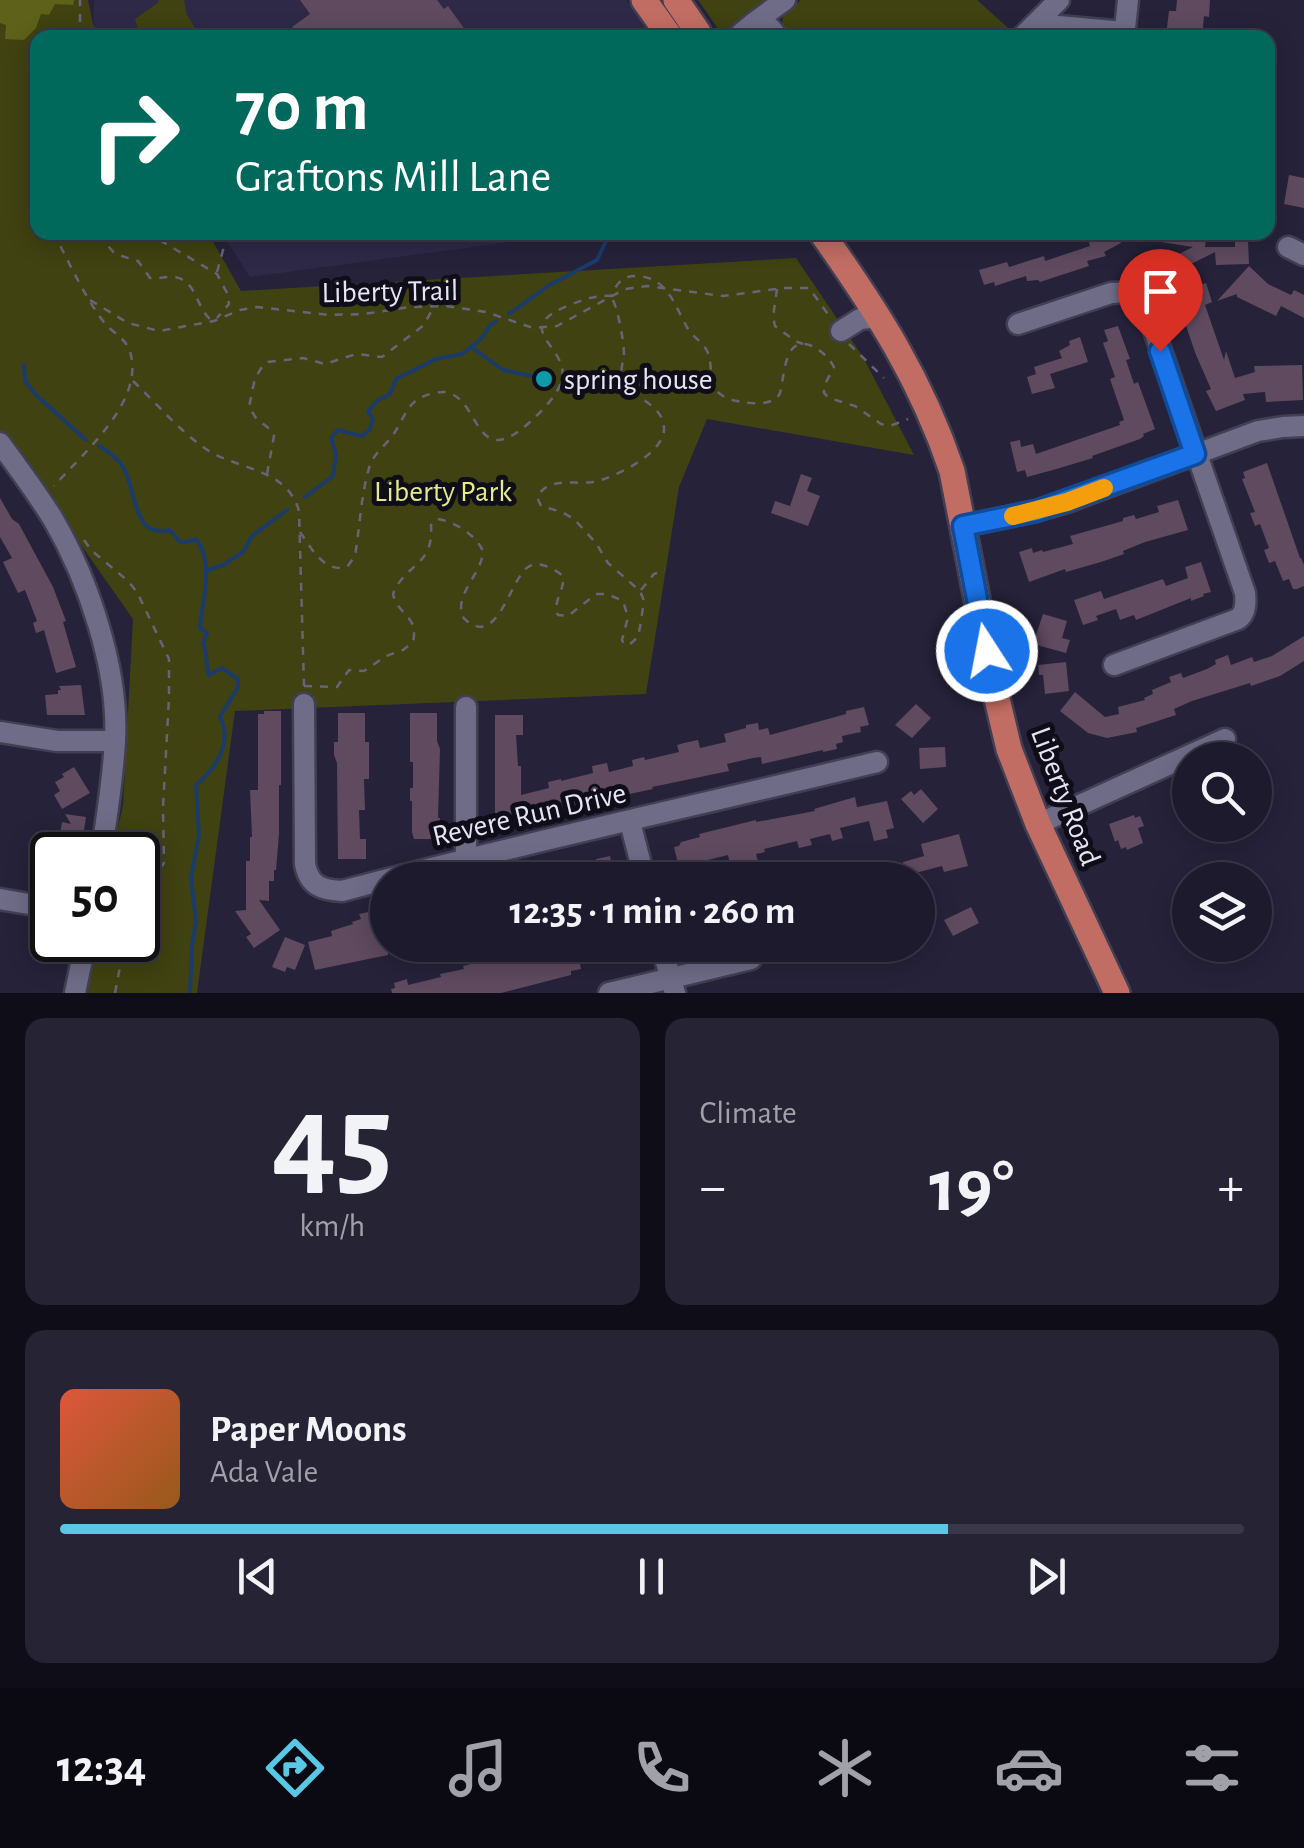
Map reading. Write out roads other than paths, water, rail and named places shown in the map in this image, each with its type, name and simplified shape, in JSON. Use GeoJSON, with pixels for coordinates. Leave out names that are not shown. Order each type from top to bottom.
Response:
{"type":"FeatureCollection","features":[{"type":"Feature","properties":{"kind":"main road"},"geometry":{"type":"LineString","coordinates":[[644,0],[665,30]]}},
{"type":"Feature","properties":{"kind":"main road"},"geometry":{"type":"LineString","coordinates":[[676,0],[694,30]]}},
{"type":"Feature","properties":{"kind":"main road","name":"Liberty Road"},"geometry":{"type":"LineString","coordinates":[[826,240],[879,317],[930,412],[952,471],[1009,749],[1038,824],[1116,993]]}},
{"type":"Feature","properties":{"kind":"street"},"geometry":{"type":"LineString","coordinates":[[745,30],[785,0]]}},
{"type":"Feature","properties":{"kind":"street"},"geometry":{"type":"LineString","coordinates":[[1030,30],[1059,0]]}},
{"type":"Feature","properties":{"kind":"street"},"geometry":{"type":"LineString","coordinates":[[1125,30],[1128,0]]}},
{"type":"Feature","properties":{"kind":"street"},"geometry":{"type":"LineString","coordinates":[[746,30],[759,21],[772,30]]}},
{"type":"Feature","properties":{"kind":"street"},"geometry":{"type":"LineString","coordinates":[[1018,324],[1111,294],[1126,292],[1136,296],[1148,316],[1245,593],[1246,606],[1238,619],[1114,665]]}},
{"type":"Feature","properties":{"kind":"street"},"geometry":{"type":"LineString","coordinates":[[844,337],[860,319],[879,317]]}},
{"type":"Feature","properties":{"kind":"street"},"geometry":{"type":"LineString","coordinates":[[963,526],[1036,511],[1258,432],[1304,426]]}},
{"type":"Feature","properties":{"kind":"street"},"geometry":{"type":"LineString","coordinates":[[0,443],[53,519],[75,561],[107,662],[115,741],[104,832]]}},
{"type":"Feature","properties":{"kind":"street","name":"Revere Run Drive"},"geometry":{"type":"LineString","coordinates":[[304,695],[305,864],[317,887],[328,890],[342,890],[877,762]]}},
{"type":"Feature","properties":{"kind":"street"},"geometry":{"type":"LineString","coordinates":[[466,707],[466,858]]}},
{"type":"Feature","properties":{"kind":"street"},"geometry":{"type":"LineString","coordinates":[[0,732],[42,740],[115,741]]}},
{"type":"Feature","properties":{"kind":"street"},"geometry":{"type":"LineString","coordinates":[[1038,824],[1225,739]]}},
{"type":"Feature","properties":{"kind":"street"},"geometry":{"type":"LineString","coordinates":[[630,822],[640,862]]}},
{"type":"Feature","properties":{"kind":"street"},"geometry":{"type":"LineString","coordinates":[[0,899],[30,904]]}},
{"type":"Feature","properties":{"kind":"street"},"geometry":{"type":"LineString","coordinates":[[75,993],[81,962]]}},
{"type":"Feature","properties":{"kind":"street"},"geometry":{"type":"LineString","coordinates":[[609,993],[672,986],[741,962]]}},
{"type":"Feature","properties":{"kind":"waterway"},"geometry":{"type":"LineString","coordinates":[[509,314],[548,286],[597,260],[607,240]]}},
{"type":"Feature","properties":{"kind":"waterway"},"geometry":{"type":"LineString","coordinates":[[305,497],[333,476],[336,454],[331,438],[338,430],[362,436],[373,419],[368,411],[390,394],[396,379],[436,359],[462,354],[496,322]]}},
{"type":"Feature","properties":{"kind":"waterway"},"geometry":{"type":"LineString","coordinates":[[471,347],[503,370],[541,378]]}},
{"type":"Feature","properties":{"kind":"waterway"},"geometry":{"type":"LineString","coordinates":[[24,365],[25,381],[36,395],[86,440]]}},
{"type":"Feature","properties":{"kind":"waterway"},"geometry":{"type":"LineString","coordinates":[[99,446],[123,467],[137,510],[148,527],[169,530],[182,542],[196,539],[202,549],[206,570],[200,628],[207,633],[203,643],[209,675],[222,668],[238,679],[238,687],[220,717],[225,736],[220,754],[196,785],[199,835],[191,878],[196,921],[190,993]]}},
{"type":"Feature","properties":{"kind":"waterway"},"geometry":{"type":"LineString","coordinates":[[206,571],[243,552],[252,536],[287,510]]}},
{"type":"Feature","properties":{"kind":"place","name":"spring house"},"geometry":{"type":"Point","coordinates":[544,379]}},
{"type":"Feature","properties":{"kind":"park label","name":"Liberty Park"},"geometry":{"type":"Point","coordinates":[443,491]}}]}
